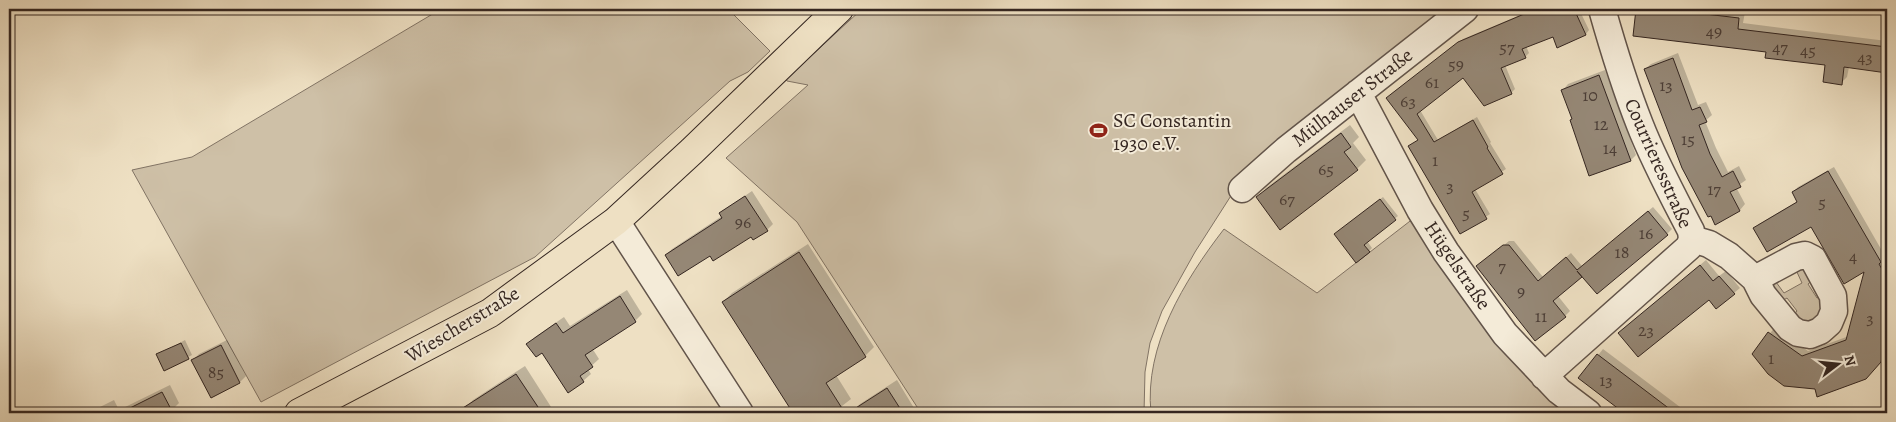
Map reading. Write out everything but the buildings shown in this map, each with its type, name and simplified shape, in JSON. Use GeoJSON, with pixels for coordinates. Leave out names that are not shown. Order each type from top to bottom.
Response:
{"type":"FeatureCollection","features":[{"type":"Feature","properties":{"kind":"main road","name":"Wiescherstraße"},"geometry":{"type":"LineString","coordinates":[[300,413],[490,313],[616,222],[839,9]]}},
{"type":"Feature","properties":{"kind":"street","name":"Mülhauser Straße"},"geometry":{"type":"LineString","coordinates":[[1242,189],[1286,150],[1465,9]]}},
{"type":"Feature","properties":{"kind":"street","name":"Courrieresstraße"},"geometry":{"type":"LineString","coordinates":[[1544,376],[1689,247],[1692,239],[1691,231],[1662,175],[1640,126],[1622,77],[1602,9]]}},
{"type":"Feature","properties":{"kind":"street","name":"Hügelstraße"},"geometry":{"type":"LineString","coordinates":[[1358,93],[1420,210],[1446,252],[1506,334],[1559,391],[1588,413]]}},
{"type":"Feature","properties":{"kind":"street"},"geometry":{"type":"LineString","coordinates":[[616,222],[740,413]]}},
{"type":"Feature","properties":{"kind":"street"},"geometry":{"type":"LineString","coordinates":[[1692,239],[1709,244],[1729,256],[1755,279]]}},
{"type":"Feature","properties":{"kind":"shaded area"},"geometry":{"type":"Polygon","coordinates":[[[441,9],[728,9],[770,51],[748,72],[730,81],[535,257],[261,402],[132,170],[192,157],[441,9]]]}},
{"type":"Feature","properties":{"kind":"shaded area"},"geometry":{"type":"Polygon","coordinates":[[[862,9],[1456,9],[1234,191],[1195,252],[1162,311],[1150,343],[1145,372],[1144,413],[921,413],[797,222],[726,158],[808,85],[787,81],[786,79],[862,9]]]}},
{"type":"Feature","properties":{"kind":"shaded area"},"geometry":{"type":"Polygon","coordinates":[[[1414,218],[1577,413],[1151,413],[1150,388],[1160,339],[1181,292],[1224,229],[1317,293],[1414,218]]]}},
{"type":"Feature","properties":{"kind":"shaded area"},"geometry":{"type":"Polygon","coordinates":[[[1802,267],[1814,279],[1808,284],[1817,298],[1822,296],[1822,315],[1810,323],[1792,317],[1797,311],[1787,298],[1780,302],[1771,285],[1776,282],[1784,293],[1802,283],[1796,270],[1802,267]]]}},
{"type":"Feature","properties":{"kind":"place","name":"SC Constantin 1930 e.V."},"geometry":{"type":"Point","coordinates":[1099,131]}}]}
